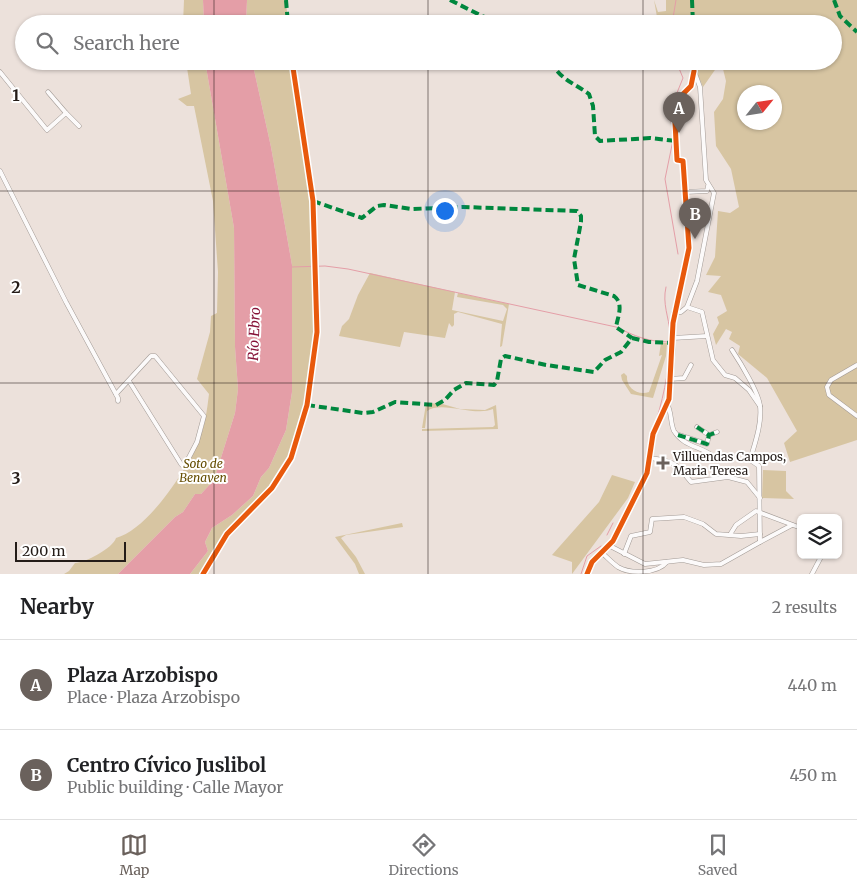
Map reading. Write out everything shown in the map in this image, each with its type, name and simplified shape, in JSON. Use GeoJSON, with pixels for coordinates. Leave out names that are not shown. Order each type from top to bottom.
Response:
{"type":"FeatureCollection","features":[{"type":"Feature","properties":{"kind":"street"},"geometry":{"type":"LineString","coordinates":[[586,574],[592,562],[610,546],[647,473],[653,434],[667,404],[674,313],[689,248],[685,192],[683,161],[677,160],[674,103],[691,86],[694,71],[700,88],[702,141],[708,186],[707,191],[685,192]]}},
{"type":"Feature","properties":{"kind":"street"},"geometry":{"type":"LineString","coordinates":[[0,72],[47,130],[66,113]]}},
{"type":"Feature","properties":{"kind":"street"},"geometry":{"type":"LineString","coordinates":[[48,92],[79,126]]}},
{"type":"Feature","properties":{"kind":"street"},"geometry":{"type":"LineString","coordinates":[[0,171],[52,276],[118,401]]}},
{"type":"Feature","properties":{"kind":"street"},"geometry":{"type":"LineString","coordinates":[[674,313],[681,312],[687,307],[697,281],[710,204],[714,193],[708,186]]}},
{"type":"Feature","properties":{"kind":"street"},"geometry":{"type":"LineString","coordinates":[[687,307],[702,312],[713,360],[725,375],[735,378],[748,390],[760,407]]}},
{"type":"Feature","properties":{"kind":"street"},"geometry":{"type":"LineString","coordinates":[[673,340],[707,336]]}},
{"type":"Feature","properties":{"kind":"street"},"geometry":{"type":"LineString","coordinates":[[732,350],[750,381],[760,407],[760,426],[750,460],[758,466],[760,542]]}},
{"type":"Feature","properties":{"kind":"street"},"geometry":{"type":"LineString","coordinates":[[116,394],[151,356],[156,356],[204,416],[197,442],[184,466],[129,381]]}},
{"type":"Feature","properties":{"kind":"street"},"geometry":{"type":"LineString","coordinates":[[857,365],[831,380],[827,387],[829,395],[833,399],[857,416]]}},
{"type":"Feature","properties":{"kind":"street"},"geometry":{"type":"LineString","coordinates":[[670,379],[684,378],[691,366]]}},
{"type":"Feature","properties":{"kind":"street"},"geometry":{"type":"LineString","coordinates":[[667,404],[674,429],[678,435],[693,448],[703,449],[713,456]]}},
{"type":"Feature","properties":{"kind":"street"},"geometry":{"type":"LineString","coordinates":[[697,428],[708,435],[718,432]]}},
{"type":"Feature","properties":{"kind":"street"},"geometry":{"type":"LineString","coordinates":[[678,435],[707,444],[708,435]]}},
{"type":"Feature","properties":{"kind":"street"},"geometry":{"type":"LineString","coordinates":[[650,458],[670,460],[677,464],[691,482],[728,477],[747,482],[760,498]]}},
{"type":"Feature","properties":{"kind":"street"},"geometry":{"type":"LineString","coordinates":[[732,533],[736,525],[756,511],[797,527]]}},
{"type":"Feature","properties":{"kind":"street"},"geometry":{"type":"LineString","coordinates":[[624,554],[631,536],[650,532],[652,519],[684,517],[703,524],[716,534],[732,533],[741,536],[760,534]]}},
{"type":"Feature","properties":{"kind":"street"},"geometry":{"type":"LineString","coordinates":[[610,546],[645,564],[683,560],[704,565],[721,564],[792,525]]}},
{"type":"Feature","properties":{"kind":"street"},"geometry":{"type":"LineString","coordinates":[[602,553],[617,566],[644,572],[652,572],[662,568],[667,562]]}},
{"type":"Feature","properties":{"kind":"street"},"geometry":{"type":"LineString","coordinates":[[812,574],[820,559]]}},
{"type":"Feature","properties":{"kind":"green space"},"geometry":{"type":"Polygon","coordinates":[[[184,0],[203,0],[204,15],[183,15],[184,0]]]}},
{"type":"Feature","properties":{"kind":"green space"},"geometry":{"type":"Polygon","coordinates":[[[247,0],[286,0],[287,15],[246,15],[247,0]]]}},
{"type":"Feature","properties":{"kind":"green space"},"geometry":{"type":"Polygon","coordinates":[[[654,0],[658,12],[666,11],[666,0],[857,0],[857,440],[790,462],[784,443],[797,431],[767,378],[738,354],[740,346],[729,339],[732,332],[726,329],[716,345],[713,334],[719,323],[717,317],[727,311],[721,295],[708,292],[721,276],[706,275],[715,257],[718,211],[730,213],[739,207],[731,169],[716,146],[714,112],[723,99],[726,81],[723,70],[842,70],[842,15],[657,15],[654,0]]]}},
{"type":"Feature","properties":{"kind":"green space","name":"Soto de Benaven"},"geometry":{"type":"Polygon","coordinates":[[[187,70],[207,70],[234,228],[235,347],[238,389],[235,413],[214,480],[201,494],[195,494],[183,512],[175,517],[118,574],[64,574],[75,563],[98,554],[110,546],[116,538],[128,533],[152,512],[184,469],[198,443],[204,425],[209,394],[197,379],[210,332],[211,316],[217,313],[218,272],[213,201],[194,106],[187,106],[178,99],[191,94],[187,70]]]}},
{"type":"Feature","properties":{"kind":"green space"},"geometry":{"type":"Polygon","coordinates":[[[254,70],[293,70],[313,201],[317,332],[307,405],[291,458],[272,488],[227,534],[203,574],[190,574],[208,551],[205,542],[212,528],[232,515],[253,496],[261,477],[269,468],[286,430],[292,392],[292,265],[271,147],[254,70]]]}},
{"type":"Feature","properties":{"kind":"green space"},"geometry":{"type":"Polygon","coordinates":[[[696,70],[715,70],[703,87],[696,70]]]}},
{"type":"Feature","properties":{"kind":"green space"},"geometry":{"type":"Polygon","coordinates":[[[370,273],[455,292],[452,310],[503,321],[507,309],[503,305],[457,297],[458,293],[509,304],[502,346],[500,347],[502,324],[458,312],[454,314],[454,325],[452,327],[449,323],[445,338],[404,332],[400,347],[339,336],[342,326],[349,319],[358,295],[370,273]]]}},
{"type":"Feature","properties":{"kind":"green space"},"geometry":{"type":"Polygon","coordinates":[[[661,343],[667,343],[666,356],[653,398],[631,394],[621,375],[624,373],[627,376],[628,384],[637,392],[649,392],[662,355],[659,356],[661,343]]]}},
{"type":"Feature","properties":{"kind":"green space"},"geometry":{"type":"Polygon","coordinates":[[[439,403],[460,409],[485,410],[496,405],[498,429],[422,431],[422,429],[493,427],[495,425],[493,409],[485,411],[477,411],[441,407],[427,411],[425,428],[422,428],[426,404],[439,403]]]}},
{"type":"Feature","properties":{"kind":"green space"},"geometry":{"type":"Polygon","coordinates":[[[763,470],[786,471],[786,491],[794,499],[762,498],[763,470]]]}},
{"type":"Feature","properties":{"kind":"green space"},"geometry":{"type":"Polygon","coordinates":[[[612,475],[635,482],[628,498],[572,574],[572,562],[552,555],[599,502],[612,475]]]}},
{"type":"Feature","properties":{"kind":"green space"},"geometry":{"type":"Polygon","coordinates":[[[402,523],[403,527],[346,535],[341,538],[356,557],[365,574],[359,574],[355,564],[335,537],[402,523]]]}},
{"type":"Feature","properties":{"kind":"water"},"geometry":{"type":"Polygon","coordinates":[[[203,0],[247,0],[246,15],[204,15],[203,0]]]}},
{"type":"Feature","properties":{"kind":"water","name":"Río Ebro"},"geometry":{"type":"Polygon","coordinates":[[[207,70],[254,70],[271,147],[292,265],[292,392],[286,430],[269,468],[261,477],[253,496],[232,515],[212,528],[205,542],[208,551],[190,574],[118,574],[175,517],[183,512],[195,494],[201,494],[214,480],[235,413],[238,389],[235,347],[234,228],[207,70]]]}},
{"type":"Feature","properties":{"kind":"waterway"},"geometry":{"type":"LineString","coordinates":[[674,15],[676,0]]}},
{"type":"Feature","properties":{"kind":"waterway"},"geometry":{"type":"LineString","coordinates":[[678,254],[665,179],[673,140],[670,110],[683,78],[680,70]]}},
{"type":"Feature","properties":{"kind":"waterway"},"geometry":{"type":"LineString","coordinates":[[292,267],[325,266],[348,269],[616,327],[642,338],[670,342]]}},
{"type":"Feature","properties":{"kind":"waterway"},"geometry":{"type":"LineString","coordinates":[[657,418],[665,387],[670,353],[670,333],[665,305],[666,287]]}},
{"type":"Feature","properties":{"kind":"waterway"},"geometry":{"type":"LineString","coordinates":[[607,535],[613,523]]}},
{"type":"Feature","properties":{"kind":"waterway"},"geometry":{"type":"LineString","coordinates":[[581,574],[587,556],[601,546]]}},
{"type":"Feature","properties":{"kind":"marked path"},"geometry":{"type":"LineString","coordinates":[[286,0],[287,15]]}},
{"type":"Feature","properties":{"kind":"marked path"},"geometry":{"type":"LineString","coordinates":[[450,0],[480,15]]}},
{"type":"Feature","properties":{"kind":"marked path"},"geometry":{"type":"LineString","coordinates":[[692,0],[693,15]]}},
{"type":"Feature","properties":{"kind":"marked path"},"geometry":{"type":"LineString","coordinates":[[834,0],[840,15]]}},
{"type":"Feature","properties":{"kind":"marked path"},"geometry":{"type":"LineString","coordinates":[[842,18],[857,32]]}},
{"type":"Feature","properties":{"kind":"marked path"},"geometry":{"type":"LineString","coordinates":[[556,70],[567,80],[589,94],[593,106],[595,136],[600,141],[650,138],[676,141]]}},
{"type":"Feature","properties":{"kind":"marked path"},"geometry":{"type":"LineString","coordinates":[[313,201],[362,218],[377,206],[384,205],[412,209],[463,207],[577,211],[581,216],[574,259],[578,285],[614,296],[620,306],[616,327],[632,338]]}},
{"type":"Feature","properties":{"kind":"marked path"},"geometry":{"type":"LineString","coordinates":[[307,405],[363,413],[373,412],[395,402],[436,405],[466,383],[494,385],[497,381],[501,359],[505,356],[546,365],[594,372],[605,360],[621,352],[632,338],[649,342],[673,343]]}},
{"type":"Feature","properties":{"kind":"marked path"},"geometry":{"type":"LineString","coordinates":[[697,427],[709,435],[717,432]]}},
{"type":"Feature","properties":{"kind":"marked path"},"geometry":{"type":"LineString","coordinates":[[678,435],[707,444],[709,435]]}},
{"type":"Feature","properties":{"kind":"cycle path"},"geometry":{"type":"LineString","coordinates":[[203,574],[227,534],[272,488],[291,458],[307,405],[317,332],[313,201],[293,70]]}},
{"type":"Feature","properties":{"kind":"cycle path"},"geometry":{"type":"LineString","coordinates":[[587,574],[592,562],[613,541],[647,473],[653,434],[669,399],[673,323],[689,248],[683,161],[677,160],[674,103],[691,86],[694,71]]}},
{"type":"Feature","properties":{"kind":"place","name":"Plaza Arzobispo"},"geometry":{"type":"Point","coordinates":[679,133]}},
{"type":"Feature","properties":{"kind":"place","name":"Centro Cívico Juslibol"},"geometry":{"type":"Point","coordinates":[695,239]}},
{"type":"Feature","properties":{"kind":"place","name":"Villuendas Campos, Maria Teresa"},"geometry":{"type":"Point","coordinates":[663,463]}}]}
